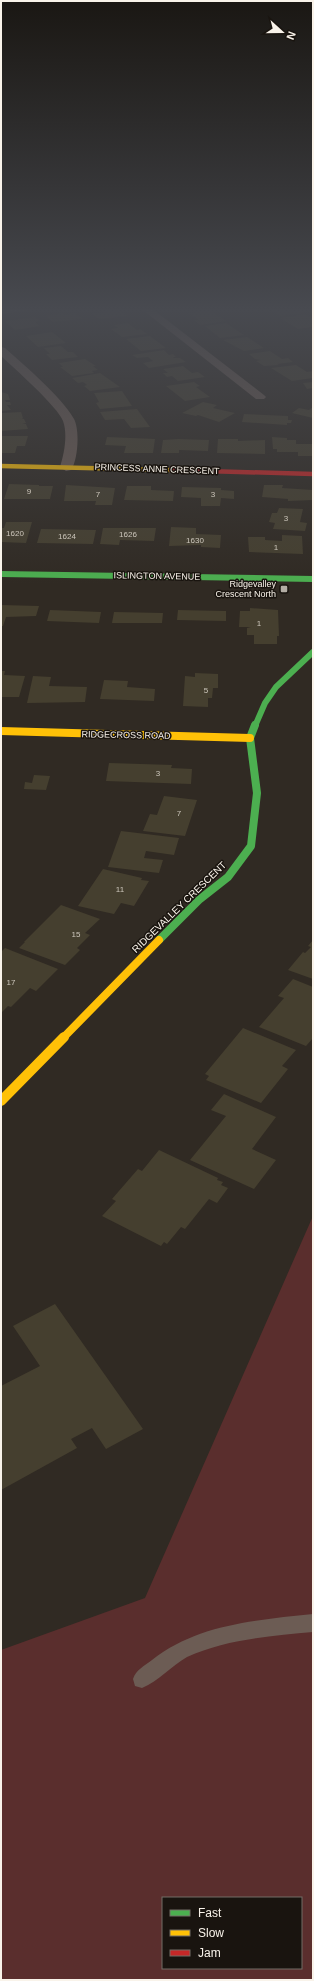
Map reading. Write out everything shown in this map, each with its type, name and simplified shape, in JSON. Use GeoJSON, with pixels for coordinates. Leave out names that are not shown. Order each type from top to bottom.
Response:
{"type":"FeatureCollection","features":[{"type":"Feature","properties":{"kind":"street"},"geometry":{"type":"LineString","coordinates":[[52,399],[69,420],[71,438],[70,456],[66,467]]}},
{"type":"Feature","properties":{"kind":"street","name":"PRINCESS ANNE CRESCENT"},"geometry":{"type":"LineString","coordinates":[[1,466],[313,474]]}},
{"type":"Feature","properties":{"kind":"street","name":"ISLINGTON AVENUE"},"geometry":{"type":"LineString","coordinates":[[1,574],[313,579]]}},
{"type":"Feature","properties":{"kind":"street"},"geometry":{"type":"LineString","coordinates":[[250,738],[265,703],[276,687],[313,652]]}},
{"type":"Feature","properties":{"kind":"street","name":"RIDGECROSS ROAD"},"geometry":{"type":"LineString","coordinates":[[1,731],[250,738]]}},
{"type":"Feature","properties":{"kind":"street","name":"RIDGEVALLEY CRESCENT"},"geometry":{"type":"LineString","coordinates":[[1,1101],[200,899],[228,877],[241,861],[251,846],[252,826],[257,793],[250,738]]}},
{"type":"Feature","properties":{"kind":"lane"},"geometry":{"type":"LineString","coordinates":[[142,1679],[179,1652],[213,1638],[274,1627],[313,1623]]}},
{"type":"Feature","properties":{"kind":"shaded area"},"geometry":{"type":"Polygon","coordinates":[[[313,1216],[313,1980],[1,1980],[1,1650],[145,1598],[313,1216]]]}},
{"type":"Feature","properties":{"kind":"building"},"geometry":{"type":"Polygon","coordinates":[[[1,399],[10,399],[5,400],[6,402],[10,402],[11,405],[7,405],[11,410],[1,411],[1,399]]]}},
{"type":"Feature","properties":{"kind":"building"},"geometry":{"type":"Polygon","coordinates":[[[98,399],[128,399],[132,406],[100,409],[96,403],[99,402],[98,399]]]}},
{"type":"Feature","properties":{"kind":"building"},"geometry":{"type":"Polygon","coordinates":[[[203,402],[217,405],[213,408],[235,413],[219,422],[198,415],[196,416],[182,413],[203,402]]]}},
{"type":"Feature","properties":{"kind":"building"},"geometry":{"type":"Polygon","coordinates":[[[313,407],[313,418],[292,413],[299,408],[309,410],[313,407]]]}},
{"type":"Feature","properties":{"kind":"building"},"geometry":{"type":"Polygon","coordinates":[[[137,409],[150,427],[131,428],[124,419],[105,420],[100,412],[137,409]]]}},
{"type":"Feature","properties":{"kind":"building"},"geometry":{"type":"Polygon","coordinates":[[[21,412],[22,419],[24,419],[26,423],[22,424],[26,424],[28,429],[1,431],[1,413],[21,412]]]}},
{"type":"Feature","properties":{"kind":"building"},"geometry":{"type":"Polygon","coordinates":[[[244,414],[288,416],[288,420],[292,420],[291,423],[287,423],[287,425],[242,422],[244,414]]]}},
{"type":"Feature","properties":{"kind":"building"},"geometry":{"type":"Polygon","coordinates":[[[1,436],[28,436],[25,446],[17,446],[15,453],[1,453],[1,436]]]}},
{"type":"Feature","properties":{"kind":"building"},"geometry":{"type":"Polygon","coordinates":[[[107,437],[155,439],[153,453],[124,453],[126,446],[105,445],[107,437]]]}},
{"type":"Feature","properties":{"kind":"building"},"geometry":{"type":"Polygon","coordinates":[[[272,437],[296,440],[296,444],[313,444],[313,456],[298,456],[298,452],[277,452],[277,449],[273,449],[272,437]]]}},
{"type":"Feature","properties":{"kind":"building"},"geometry":{"type":"Polygon","coordinates":[[[218,439],[238,439],[238,441],[265,440],[265,454],[217,453],[218,439]]]}},
{"type":"Feature","properties":{"kind":"building"},"geometry":{"type":"Polygon","coordinates":[[[163,440],[209,440],[208,451],[179,450],[179,453],[161,453],[163,440]]]}},
{"type":"Feature","properties":{"kind":"building"},"geometry":{"type":"Polygon","coordinates":[[[9,484],[53,486],[50,499],[4,499],[9,484]]]}},
{"type":"Feature","properties":{"kind":"building"},"geometry":{"type":"Polygon","coordinates":[[[66,485],[115,488],[112,505],[95,505],[96,501],[64,501],[66,485]]]}},
{"type":"Feature","properties":{"kind":"building"},"geometry":{"type":"Polygon","coordinates":[[[264,485],[283,485],[282,488],[313,490],[313,500],[288,501],[288,499],[262,497],[264,485]]]}},
{"type":"Feature","properties":{"kind":"building"},"geometry":{"type":"Polygon","coordinates":[[[127,486],[151,486],[151,490],[174,491],[173,501],[124,500],[127,486]]]}},
{"type":"Feature","properties":{"kind":"building"},"geometry":{"type":"Polygon","coordinates":[[[182,487],[221,488],[221,490],[234,491],[234,499],[221,498],[220,506],[201,506],[201,498],[181,497],[182,487]]]}},
{"type":"Feature","properties":{"kind":"building"},"geometry":{"type":"Polygon","coordinates":[[[279,508],[303,509],[300,522],[307,523],[305,531],[273,529],[275,523],[269,522],[272,513],[277,513],[279,508]]]}},
{"type":"Feature","properties":{"kind":"building"},"geometry":{"type":"Polygon","coordinates":[[[6,522],[32,522],[26,543],[1,542],[1,528],[4,528],[6,522]]]}},
{"type":"Feature","properties":{"kind":"building"},"geometry":{"type":"Polygon","coordinates":[[[171,527],[196,528],[196,534],[221,535],[220,548],[201,547],[201,545],[169,546],[171,527]]]}},
{"type":"Feature","properties":{"kind":"building"},"geometry":{"type":"Polygon","coordinates":[[[103,528],[156,528],[154,541],[120,540],[119,545],[100,544],[103,528]]]}},
{"type":"Feature","properties":{"kind":"building"},"geometry":{"type":"Polygon","coordinates":[[[41,529],[96,530],[93,544],[37,543],[41,529]]]}},
{"type":"Feature","properties":{"kind":"building"},"geometry":{"type":"Polygon","coordinates":[[[282,535],[302,536],[303,554],[249,552],[248,537],[265,537],[265,540],[282,541],[282,535]]]}},
{"type":"Feature","properties":{"kind":"building"},"geometry":{"type":"Polygon","coordinates":[[[1,605],[39,606],[36,616],[6,617],[3,626],[1,626],[1,605]]]}},
{"type":"Feature","properties":{"kind":"building"},"geometry":{"type":"Polygon","coordinates":[[[250,608],[278,610],[279,636],[277,636],[277,644],[254,644],[254,635],[247,635],[247,628],[251,627],[239,627],[240,611],[250,611],[250,608]]]}},
{"type":"Feature","properties":{"kind":"building"},"geometry":{"type":"Polygon","coordinates":[[[50,610],[101,612],[99,623],[47,621],[50,610]]]}},
{"type":"Feature","properties":{"kind":"building"},"geometry":{"type":"Polygon","coordinates":[[[178,610],[226,611],[226,621],[177,620],[178,610]]]}},
{"type":"Feature","properties":{"kind":"building"},"geometry":{"type":"Polygon","coordinates":[[[114,612],[163,613],[162,623],[112,623],[114,612]]]}},
{"type":"Feature","properties":{"kind":"building"},"geometry":{"type":"Polygon","coordinates":[[[1,671],[5,671],[4,675],[25,676],[19,697],[1,697],[1,671]]]}},
{"type":"Feature","properties":{"kind":"building"},"geometry":{"type":"Polygon","coordinates":[[[195,673],[218,674],[218,688],[213,688],[212,698],[208,698],[208,707],[183,706],[185,676],[195,677],[195,673]]]}},
{"type":"Feature","properties":{"kind":"building"},"geometry":{"type":"Polygon","coordinates":[[[33,676],[51,677],[49,686],[87,687],[85,702],[27,703],[33,676]]]}},
{"type":"Feature","properties":{"kind":"building"},"geometry":{"type":"Polygon","coordinates":[[[104,680],[128,681],[127,687],[155,689],[154,701],[100,699],[104,680]]]}},
{"type":"Feature","properties":{"kind":"building"},"geometry":{"type":"Polygon","coordinates":[[[109,763],[172,765],[171,768],[192,769],[191,784],[106,781],[109,763]]]}},
{"type":"Feature","properties":{"kind":"building"},"geometry":{"type":"Polygon","coordinates":[[[34,775],[50,776],[46,790],[24,789],[25,782],[32,783],[34,775]]]}},
{"type":"Feature","properties":{"kind":"building"},"geometry":{"type":"Polygon","coordinates":[[[164,796],[197,800],[185,836],[143,831],[150,814],[157,815],[164,796]]]}},
{"type":"Feature","properties":{"kind":"building"},"geometry":{"type":"Polygon","coordinates":[[[121,831],[179,838],[174,855],[146,851],[144,858],[163,860],[159,873],[108,867],[121,831]]]}},
{"type":"Feature","properties":{"kind":"building"},"geometry":{"type":"Polygon","coordinates":[[[103,869],[149,881],[134,906],[121,903],[114,914],[78,906],[103,869]]]}},
{"type":"Feature","properties":{"kind":"building"},"geometry":{"type":"Polygon","coordinates":[[[61,905],[100,919],[85,933],[90,935],[77,948],[80,950],[65,965],[19,948],[61,905]]]}},
{"type":"Feature","properties":{"kind":"building"},"geometry":{"type":"Polygon","coordinates":[[[313,940],[313,979],[288,970],[303,952],[305,953],[311,947],[308,946],[313,940]]]}},
{"type":"Feature","properties":{"kind":"building"},"geometry":{"type":"Polygon","coordinates":[[[5,948],[58,969],[36,991],[30,988],[11,1007],[8,1006],[1,1013],[1,952],[5,948]]]}},
{"type":"Feature","properties":{"kind":"building"},"geometry":{"type":"Polygon","coordinates":[[[293,979],[313,987],[313,1038],[306,1046],[259,1027],[284,998],[278,996],[293,979]]]}},
{"type":"Feature","properties":{"kind":"building"},"geometry":{"type":"Polygon","coordinates":[[[243,1028],[296,1050],[282,1066],[288,1069],[261,1103],[206,1080],[209,1076],[205,1074],[243,1028]]]}},
{"type":"Feature","properties":{"kind":"building"},"geometry":{"type":"Polygon","coordinates":[[[224,1094],[276,1117],[252,1149],[276,1160],[254,1189],[190,1160],[226,1116],[211,1110],[224,1094]]]}},
{"type":"Feature","properties":{"kind":"building"},"geometry":{"type":"Polygon","coordinates":[[[159,1150],[218,1178],[217,1180],[223,1182],[221,1185],[228,1188],[217,1203],[209,1199],[185,1229],[181,1227],[167,1244],[164,1242],[161,1246],[102,1216],[116,1201],[112,1199],[138,1169],[142,1171],[159,1150]]]}},
{"type":"Feature","properties":{"kind":"building"},"geometry":{"type":"Polygon","coordinates":[[[55,1304],[143,1429],[106,1449],[92,1428],[71,1439],[77,1448],[1,1490],[1,1386],[40,1366],[13,1326],[55,1304]]]}},
{"type":"Feature","properties":{"kind":"traffic: fast"},"geometry":{"type":"LineString","coordinates":[[1,574],[313,579]]}},
{"type":"Feature","properties":{"kind":"traffic: fast"},"geometry":{"type":"LineString","coordinates":[[159,940],[200,899],[228,877],[251,846],[257,793],[250,738],[265,703],[276,687],[313,652]]}},
{"type":"Feature","properties":{"kind":"traffic: slow"},"geometry":{"type":"LineString","coordinates":[[1,466],[171,470]]}},
{"type":"Feature","properties":{"kind":"traffic: slow"},"geometry":{"type":"LineString","coordinates":[[1,731],[250,738]]}},
{"type":"Feature","properties":{"kind":"traffic: slow"},"geometry":{"type":"LineString","coordinates":[[1,1101],[159,940]]}},
{"type":"Feature","properties":{"kind":"traffic: jam"},"geometry":{"type":"LineString","coordinates":[[171,470],[313,474]]}},
{"type":"Feature","properties":{"kind":"place","name":"Ridgevalley Crescent North"},"geometry":{"type":"Point","coordinates":[284,589]}}]}
